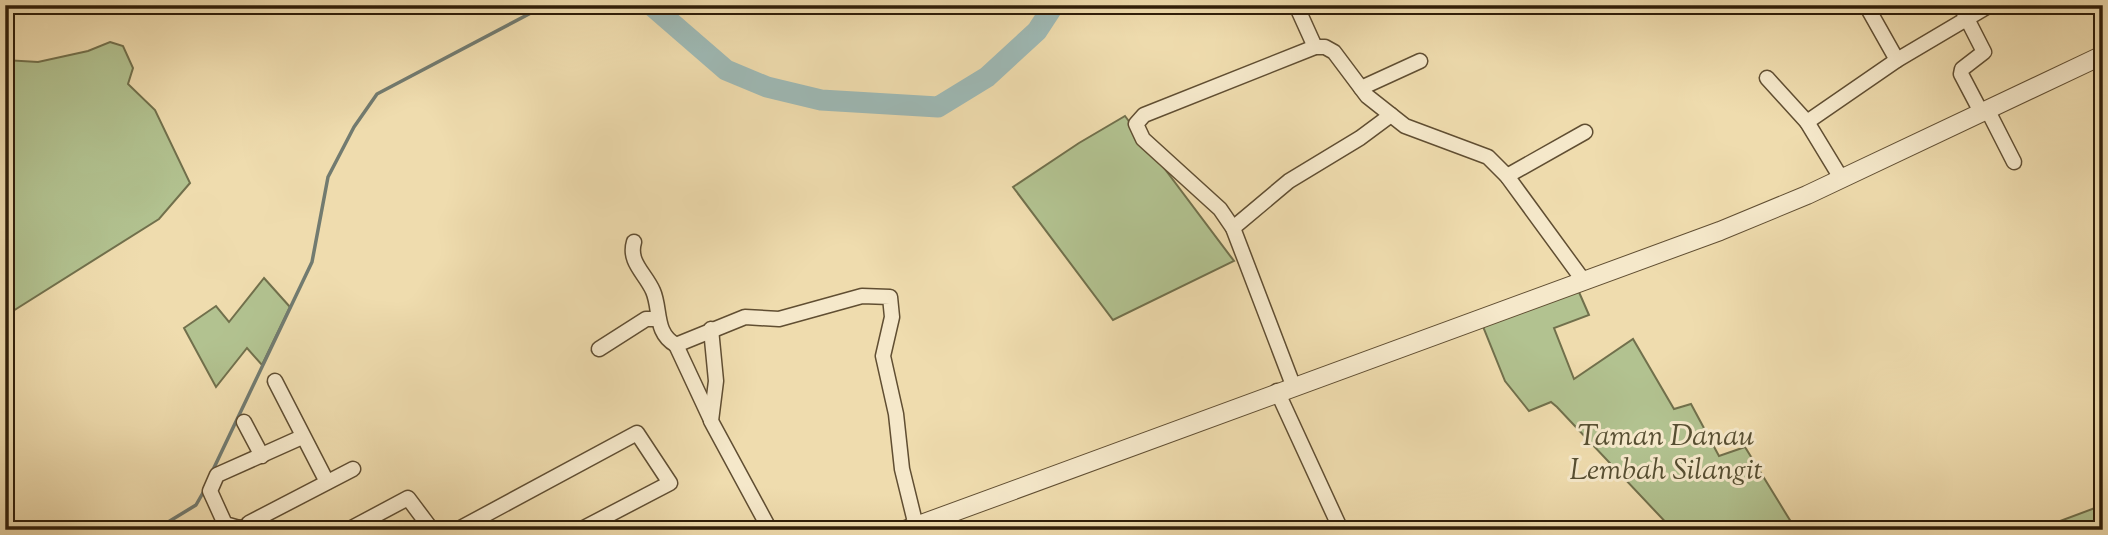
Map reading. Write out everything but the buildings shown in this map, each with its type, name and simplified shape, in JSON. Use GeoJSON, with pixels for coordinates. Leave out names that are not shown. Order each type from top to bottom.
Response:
{"type":"FeatureCollection","features":[{"type":"Feature","properties":{"kind":"street"},"geometry":{"type":"LineString","coordinates":[[1296,5],[1315,47]]}},
{"type":"Feature","properties":{"kind":"street"},"geometry":{"type":"LineString","coordinates":[[1866,5],[1897,60]]}},
{"type":"Feature","properties":{"kind":"street"},"geometry":{"type":"LineString","coordinates":[[1960,5],[1983,52],[1962,69],[1961,74],[2014,162]]}},
{"type":"Feature","properties":{"kind":"street"},"geometry":{"type":"LineString","coordinates":[[1807,122],[1897,60],[1990,5]]}},
{"type":"Feature","properties":{"kind":"street"},"geometry":{"type":"LineString","coordinates":[[1340,530],[1285,388],[1233,229],[1220,209],[1143,139],[1136,124],[1144,115],[1315,47],[1325,47],[1334,52],[1361,88],[1405,126],[1488,157],[1507,176],[1583,280]]}},
{"type":"Feature","properties":{"kind":"street"},"geometry":{"type":"LineString","coordinates":[[676,345],[745,317],[779,319],[862,296],[890,297],[892,317],[883,356],[896,414],[910,528],[1285,388],[1720,231],[1841,178],[2103,55]]}},
{"type":"Feature","properties":{"kind":"street"},"geometry":{"type":"LineString","coordinates":[[1361,88],[1420,61]]}},
{"type":"Feature","properties":{"kind":"street"},"geometry":{"type":"LineString","coordinates":[[1767,78],[1807,122],[1841,178]]}},
{"type":"Feature","properties":{"kind":"street"},"geometry":{"type":"LineString","coordinates":[[1233,229],[1289,181],[1350,145],[1391,115]]}},
{"type":"Feature","properties":{"kind":"street"},"geometry":{"type":"LineString","coordinates":[[1507,176],[1585,132]]}},
{"type":"Feature","properties":{"kind":"street"},"geometry":{"type":"LineString","coordinates":[[634,242],[632,257],[654,292],[657,319],[671,342],[676,345],[711,421],[770,530]]}},
{"type":"Feature","properties":{"kind":"street"},"geometry":{"type":"LineString","coordinates":[[599,349],[646,319],[657,319]]}},
{"type":"Feature","properties":{"kind":"street"},"geometry":{"type":"LineString","coordinates":[[711,329],[716,381],[711,421]]}},
{"type":"Feature","properties":{"kind":"street"},"geometry":{"type":"LineString","coordinates":[[275,381],[327,482]]}},
{"type":"Feature","properties":{"kind":"street"},"geometry":{"type":"LineString","coordinates":[[244,422],[261,456]]}},
{"type":"Feature","properties":{"kind":"street"},"geometry":{"type":"LineString","coordinates":[[457,530],[637,433],[670,483],[580,530]]}},
{"type":"Feature","properties":{"kind":"street"},"geometry":{"type":"LineString","coordinates":[[264,530],[260,524],[239,528],[222,522],[210,491],[217,475],[302,437]]}},
{"type":"Feature","properties":{"kind":"street"},"geometry":{"type":"LineString","coordinates":[[239,528],[353,468]]}},
{"type":"Feature","properties":{"kind":"street"},"geometry":{"type":"LineString","coordinates":[[348,530],[408,498],[432,530]]}},
{"type":"Feature","properties":{"kind":"green space"},"geometry":{"type":"Polygon","coordinates":[[[110,42],[123,46],[133,68],[128,84],[155,110],[190,183],[159,219],[5,316],[5,60],[38,62],[88,51],[110,42]]]}},
{"type":"Feature","properties":{"kind":"green space"},"geometry":{"type":"Polygon","coordinates":[[[1125,116],[1234,261],[1113,320],[1013,187],[1125,116]]]}},
{"type":"Feature","properties":{"kind":"green space"},"geometry":{"type":"Polygon","coordinates":[[[264,278],[290,307],[262,365],[247,348],[216,387],[184,328],[216,306],[229,322],[264,278]]]}},
{"type":"Feature","properties":{"kind":"green space","name":"Taman Danau Lembah Silangit"},"geometry":{"type":"Polygon","coordinates":[[[1575,283],[1589,315],[1554,328],[1574,379],[1633,339],[1674,409],[1691,404],[1719,456],[1745,447],[1796,530],[1673,530],[1551,402],[1529,411],[1505,381],[1480,319],[1575,283]]]}},
{"type":"Feature","properties":{"kind":"green space"},"geometry":{"type":"Polygon","coordinates":[[[2103,505],[2103,530],[2036,530],[2103,505]]]}},
{"type":"Feature","properties":{"kind":"waterway"},"geometry":{"type":"LineString","coordinates":[[211,474],[312,262],[328,177],[354,127],[377,94],[546,5]]}},
{"type":"Feature","properties":{"kind":"waterway"},"geometry":{"type":"LineString","coordinates":[[651,5],[726,70],[767,87],[821,100],[938,107],[987,77],[1037,31],[1054,5]]}},
{"type":"Feature","properties":{"kind":"waterway"},"geometry":{"type":"LineString","coordinates":[[155,530],[196,505],[204,491]]}}]}
